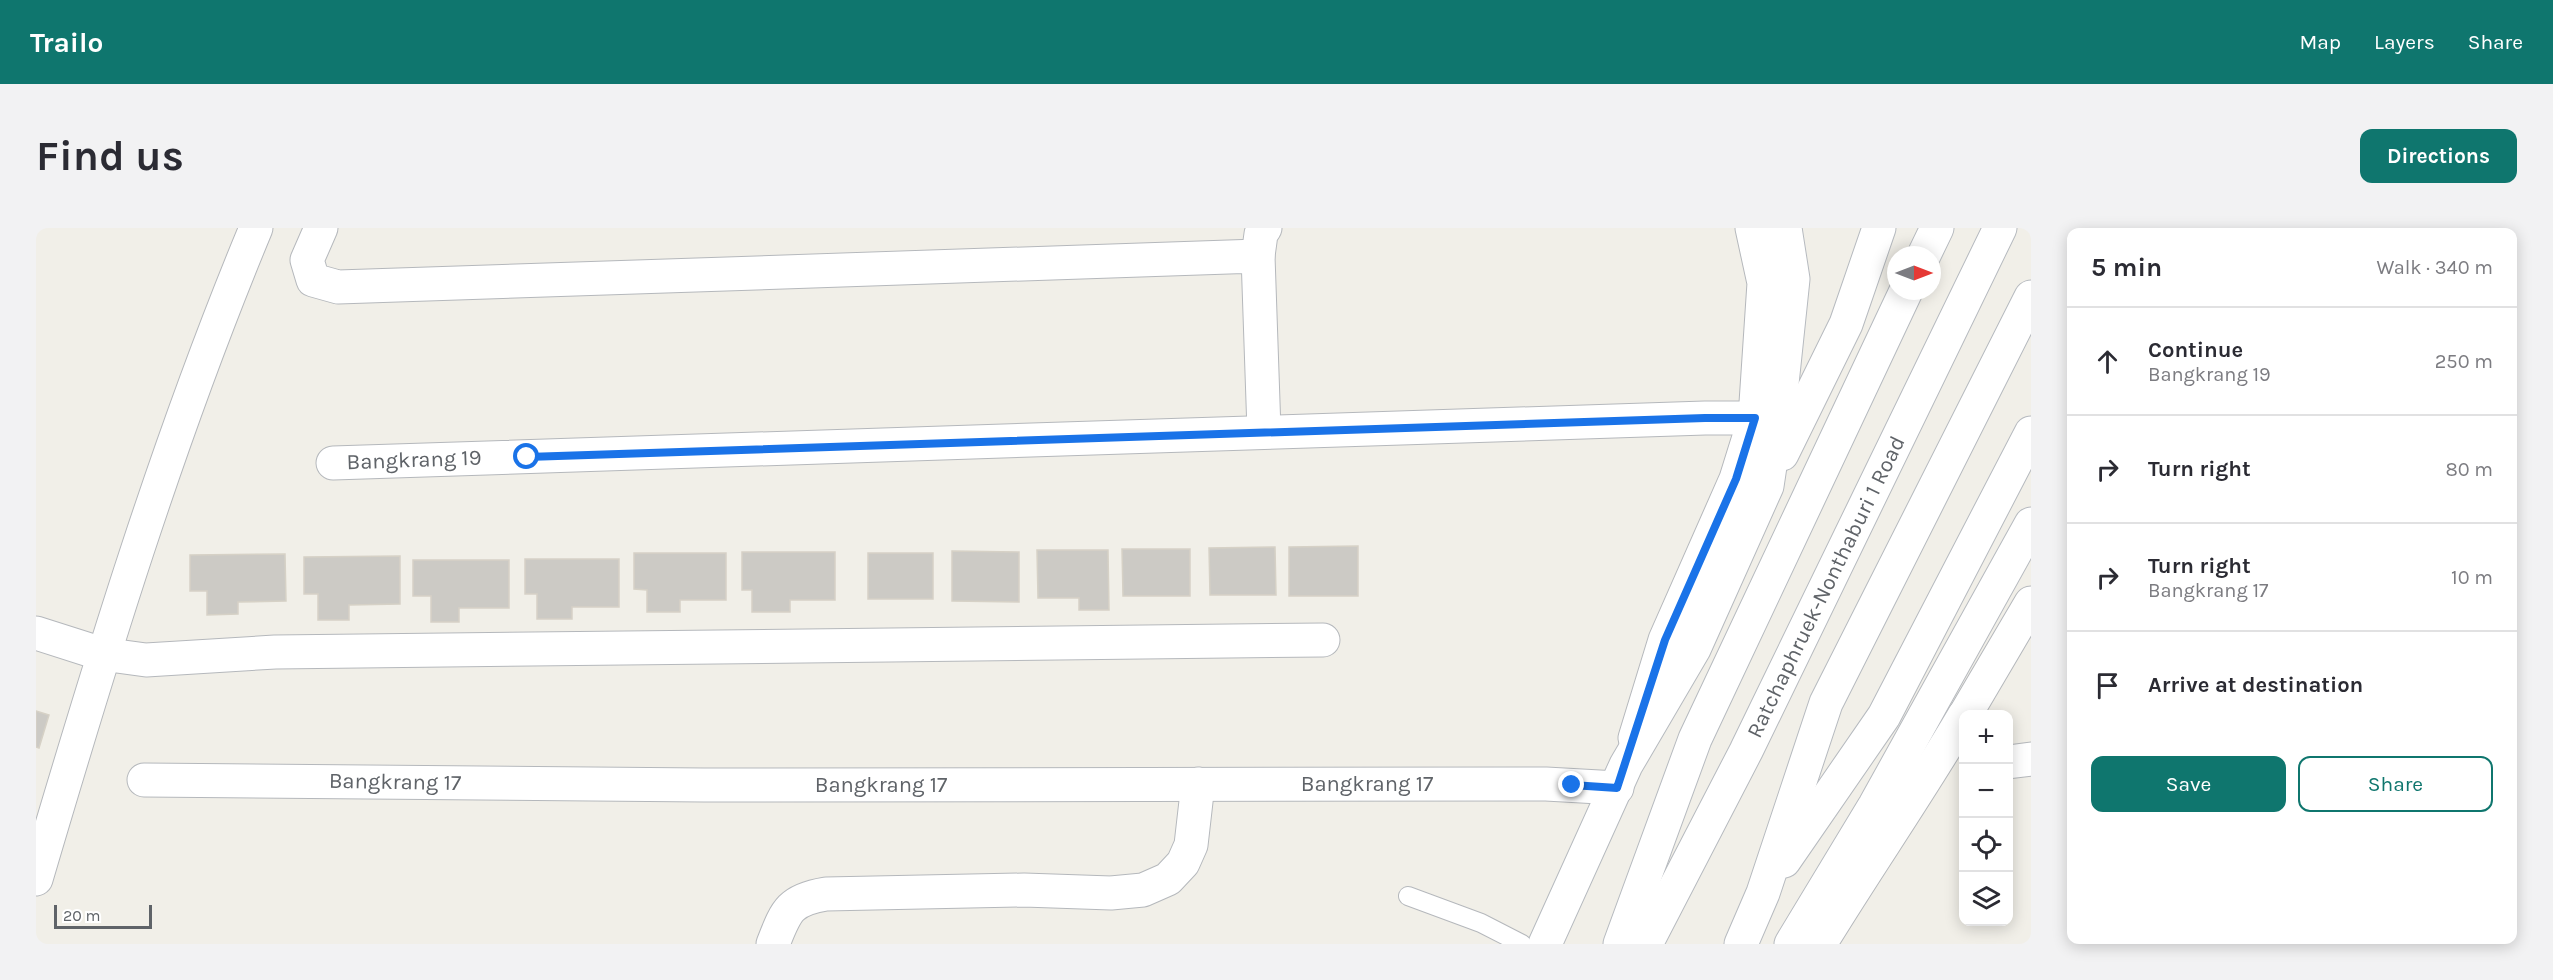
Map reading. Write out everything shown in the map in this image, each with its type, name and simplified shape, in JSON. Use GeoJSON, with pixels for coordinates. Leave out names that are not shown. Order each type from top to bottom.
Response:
{"type":"FeatureCollection","features":[{"type":"Feature","properties":{"kind":"street"},"geometry":{"type":"LineString","coordinates":[[36,879],[102,654],[221,312],[256,228]]}},
{"type":"Feature","properties":{"kind":"street"},"geometry":{"type":"LineString","coordinates":[[321,228],[307,260],[314,280],[338,286],[1262,242],[1264,431]]}},
{"type":"Feature","properties":{"kind":"street"},"geometry":{"type":"LineString","coordinates":[[1622,777],[1665,640],[1736,479],[1755,418],[1764,283],[1752,228]]}},
{"type":"Feature","properties":{"kind":"street"},"geometry":{"type":"LineString","coordinates":[[1767,486],[1781,393],[1793,279],[1785,228]]}},
{"type":"Feature","properties":{"kind":"street"},"geometry":{"type":"LineString","coordinates":[[1545,944],[1622,777],[1694,649],[1767,486],[1846,324],[1879,228]]}},
{"type":"Feature","properties":{"kind":"street"},"geometry":{"type":"LineString","coordinates":[[1928,246],[1937,228]]}},
{"type":"Feature","properties":{"kind":"street","name":"Ratchaphruek-Nonthaburi 1 Road"},"geometry":{"type":"LineString","coordinates":[[1646,944],[1746,751],[2000,228]]}},
{"type":"Feature","properties":{"kind":"street"},"geometry":{"type":"LineString","coordinates":[[1741,944],[1763,892],[1826,703],[2031,297]]}},
{"type":"Feature","properties":{"kind":"street"},"geometry":{"type":"LineString","coordinates":[[1620,944],[1695,739],[1902,300]]}},
{"type":"Feature","properties":{"kind":"street","name":"Bangkrang 19"},"geometry":{"type":"LineString","coordinates":[[333,463],[1264,431],[1755,418]]}},
{"type":"Feature","properties":{"kind":"street"},"geometry":{"type":"LineString","coordinates":[[1763,892],[1884,716],[2031,433]]}},
{"type":"Feature","properties":{"kind":"street"},"geometry":{"type":"LineString","coordinates":[[1791,944],[1875,805],[2031,524]]}},
{"type":"Feature","properties":{"kind":"street"},"geometry":{"type":"LineString","coordinates":[[1967,710],[2031,603]]}},
{"type":"Feature","properties":{"kind":"street"},"geometry":{"type":"LineString","coordinates":[[36,633],[102,654],[146,660],[275,652],[1323,640]]}},
{"type":"Feature","properties":{"kind":"street"},"geometry":{"type":"LineString","coordinates":[[1820,944],[1950,762],[1959,732]]}},
{"type":"Feature","properties":{"kind":"street"},"geometry":{"type":"LineString","coordinates":[[2013,761],[2031,759]]}},
{"type":"Feature","properties":{"kind":"street","name":"Bangkrang 17"},"geometry":{"type":"LineString","coordinates":[[144,780],[705,785],[1546,784],[1622,777]]}},
{"type":"Feature","properties":{"kind":"street"},"geometry":{"type":"LineString","coordinates":[[773,944],[792,906],[803,898],[826,894],[1143,890],[1168,879],[1184,863],[1191,845],[1198,784]]}},
{"type":"Feature","properties":{"kind":"lane"},"geometry":{"type":"LineString","coordinates":[[1408,896],[1481,923],[1522,944]]}},
{"type":"Feature","properties":{"kind":"building"},"geometry":{"type":"Polygon","coordinates":[[[1358,546],[1358,596],[1289,596],[1289,547],[1358,546]]]}},
{"type":"Feature","properties":{"kind":"building"},"geometry":{"type":"Polygon","coordinates":[[[1275,547],[1276,595],[1210,595],[1209,548],[1275,547]]]}},
{"type":"Feature","properties":{"kind":"building"},"geometry":{"type":"Polygon","coordinates":[[[1122,549],[1190,549],[1190,596],[1123,596],[1122,549]]]}},
{"type":"Feature","properties":{"kind":"building"},"geometry":{"type":"Polygon","coordinates":[[[1037,550],[1108,550],[1109,610],[1079,610],[1079,598],[1038,598],[1037,550]]]}},
{"type":"Feature","properties":{"kind":"building"},"geometry":{"type":"Polygon","coordinates":[[[952,551],[1019,552],[1019,602],[952,601],[952,551]]]}},
{"type":"Feature","properties":{"kind":"building"},"geometry":{"type":"Polygon","coordinates":[[[742,552],[835,552],[835,600],[790,600],[790,612],[752,612],[752,590],[742,590],[742,552]]]}},
{"type":"Feature","properties":{"kind":"building"},"geometry":{"type":"Polygon","coordinates":[[[634,553],[726,553],[726,600],[680,600],[680,612],[647,612],[647,590],[634,589],[634,553]]]}},
{"type":"Feature","properties":{"kind":"building"},"geometry":{"type":"Polygon","coordinates":[[[868,553],[933,553],[933,599],[868,599],[868,553]]]}},
{"type":"Feature","properties":{"kind":"building"},"geometry":{"type":"Polygon","coordinates":[[[285,554],[286,601],[238,602],[238,614],[207,615],[207,591],[190,591],[190,555],[285,554]]]}},
{"type":"Feature","properties":{"kind":"building"},"geometry":{"type":"Polygon","coordinates":[[[400,556],[400,604],[349,605],[349,620],[318,620],[318,594],[304,594],[304,557],[400,556]]]}},
{"type":"Feature","properties":{"kind":"building"},"geometry":{"type":"Polygon","coordinates":[[[525,559],[619,559],[619,607],[572,607],[572,619],[537,619],[537,594],[525,594],[525,559]]]}},
{"type":"Feature","properties":{"kind":"building"},"geometry":{"type":"Polygon","coordinates":[[[413,560],[509,560],[509,608],[459,608],[459,622],[431,622],[431,596],[413,596],[413,560]]]}},
{"type":"Feature","properties":{"kind":"building"},"geometry":{"type":"Polygon","coordinates":[[[36,711],[49,715],[39,748],[36,747],[36,711]]]}},
{"type":"Feature","properties":{"kind":"route"},"geometry":{"type":"LineString","coordinates":[[527,457],[1264,431],[1755,418],[1736,479],[1665,640],[1617,788],[1572,785]]}}]}
